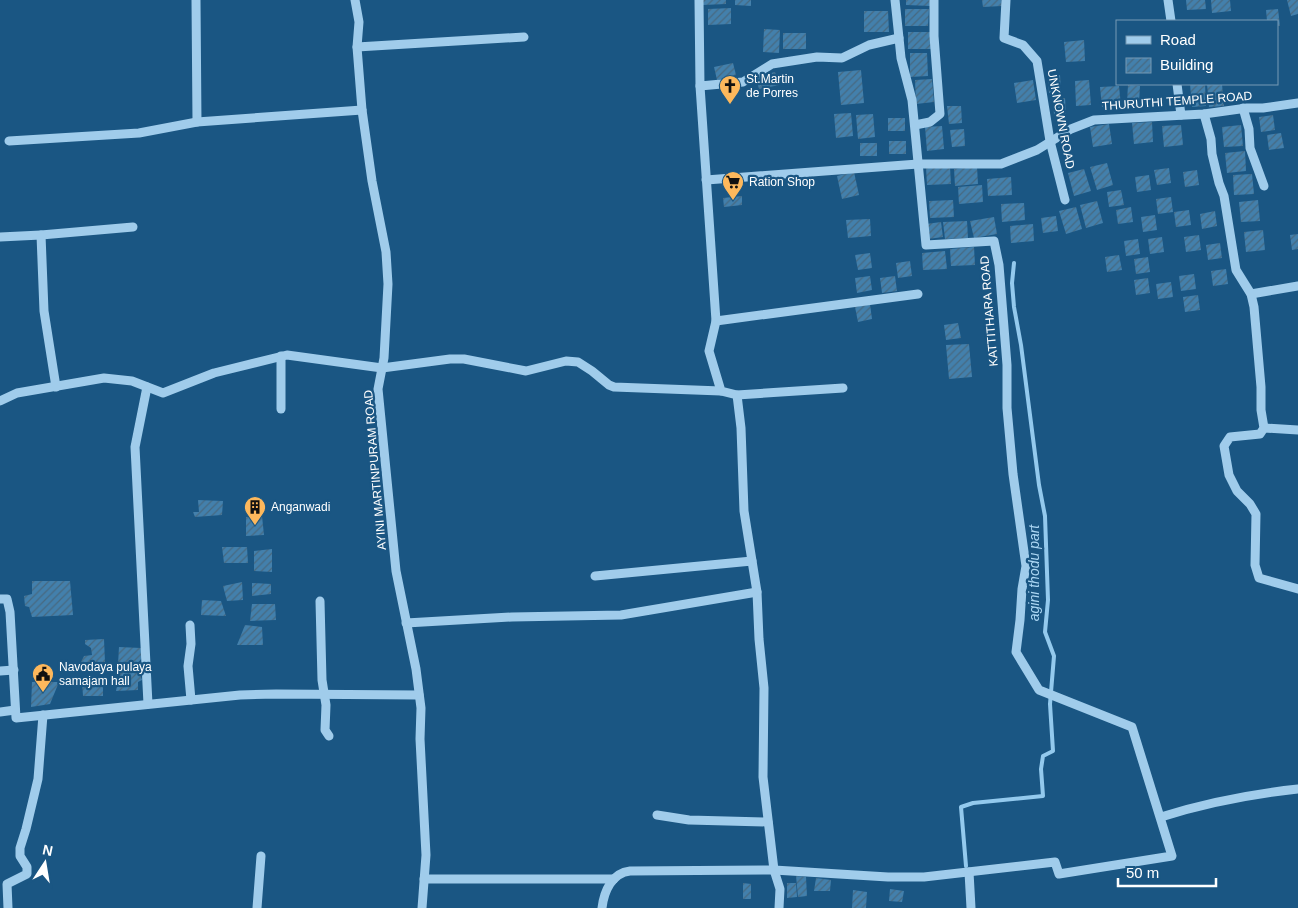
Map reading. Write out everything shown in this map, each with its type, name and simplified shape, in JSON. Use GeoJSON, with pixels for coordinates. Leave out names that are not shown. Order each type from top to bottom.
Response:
{"type":"FeatureCollection","features":[{"type":"Feature","properties":{"kind":"street"},"geometry":{"type":"LineString","coordinates":[[196,0],[197,122]]}},
{"type":"Feature","properties":{"kind":"street","name":"AYINI MARTINPURAM ROAD"},"geometry":{"type":"LineString","coordinates":[[355,0],[359,22],[357,47],[362,110],[372,181],[386,252],[388,284],[382,368],[378,389],[396,571],[421,708],[420,739],[426,854],[422,908]]}},
{"type":"Feature","properties":{"kind":"street"},"geometry":{"type":"LineString","coordinates":[[699,0],[700,86],[716,321],[709,351],[721,391]]}},
{"type":"Feature","properties":{"kind":"street"},"geometry":{"type":"LineString","coordinates":[[700,86],[742,82],[772,64],[817,57],[842,58],[869,45],[899,38],[895,0]]}},
{"type":"Feature","properties":{"kind":"street"},"geometry":{"type":"LineString","coordinates":[[915,125],[930,122],[940,114],[934,36],[934,0]]}},
{"type":"Feature","properties":{"kind":"street","name":"UNKNOWN ROAD"},"geometry":{"type":"LineString","coordinates":[[1006,0],[1004,38],[1023,44],[1037,61],[1050,141],[1065,200]]}},
{"type":"Feature","properties":{"kind":"street"},"geometry":{"type":"LineString","coordinates":[[1168,0],[1171,20]]}},
{"type":"Feature","properties":{"kind":"street"},"geometry":{"type":"LineString","coordinates":[[357,47],[524,37]]}},
{"type":"Feature","properties":{"kind":"street","name":"KATTITHARA ROAD"},"geometry":{"type":"LineString","coordinates":[[899,38],[901,58],[912,100],[926,245],[994,241],[998,257],[1007,365],[1008,417],[1013,474],[1026,566],[1016,652],[1039,690],[1132,726],[1161,817]]}},
{"type":"Feature","properties":{"kind":"street"},"geometry":{"type":"LineString","coordinates":[[1177,85],[1181,115]]}},
{"type":"Feature","properties":{"kind":"street","name":"THURUTHI TEMPLE ROAD"},"geometry":{"type":"LineString","coordinates":[[706,180],[918,164],[1001,164],[1037,150],[1077,126],[1094,120],[1204,114],[1243,108],[1298,104]]}},
{"type":"Feature","properties":{"kind":"street"},"geometry":{"type":"LineString","coordinates":[[1243,108],[1249,129],[1252,156],[1264,186]]}},
{"type":"Feature","properties":{"kind":"street"},"geometry":{"type":"LineString","coordinates":[[9,141],[139,133],[197,122],[362,110]]}},
{"type":"Feature","properties":{"kind":"street"},"geometry":{"type":"LineString","coordinates":[[1204,114],[1219,183],[1224,196],[1236,270],[1251,294],[1256,326],[1261,410],[1264,428],[1260,434],[1230,437],[1224,446],[1225,456],[1229,475],[1237,491],[1250,504],[1256,514],[1255,565],[1259,578],[1298,589]]}},
{"type":"Feature","properties":{"kind":"street"},"geometry":{"type":"LineString","coordinates":[[0,237],[133,226]]}},
{"type":"Feature","properties":{"kind":"street"},"geometry":{"type":"LineString","coordinates":[[41,235],[44,311],[56,387]]}},
{"type":"Feature","properties":{"kind":"street"},"geometry":{"type":"LineString","coordinates":[[1251,294],[1298,286]]}},
{"type":"Feature","properties":{"kind":"street"},"geometry":{"type":"LineString","coordinates":[[716,321],[918,294]]}},
{"type":"Feature","properties":{"kind":"street"},"geometry":{"type":"LineString","coordinates":[[0,401],[17,393],[104,378],[132,381],[163,393],[214,373],[287,355],[382,368],[450,359],[464,359],[526,371],[566,361],[578,362],[614,387],[721,391],[737,395],[843,388]]}},
{"type":"Feature","properties":{"kind":"street"},"geometry":{"type":"LineString","coordinates":[[281,356],[281,409]]}},
{"type":"Feature","properties":{"kind":"street"},"geometry":{"type":"LineString","coordinates":[[147,387],[136,447],[148,704]]}},
{"type":"Feature","properties":{"kind":"street"},"geometry":{"type":"LineString","coordinates":[[737,395],[741,428],[744,511],[757,592],[764,688],[763,777],[774,870],[780,889],[779,908]]}},
{"type":"Feature","properties":{"kind":"street"},"geometry":{"type":"LineString","coordinates":[[1264,428],[1298,430]]}},
{"type":"Feature","properties":{"kind":"street"},"geometry":{"type":"LineString","coordinates":[[595,576],[752,560]]}},
{"type":"Feature","properties":{"kind":"street"},"geometry":{"type":"LineString","coordinates":[[406,622],[512,617],[621,615],[757,592]]}},
{"type":"Feature","properties":{"kind":"street"},"geometry":{"type":"LineString","coordinates":[[0,599],[7,599],[9,607],[16,718],[267,694],[419,695]]}},
{"type":"Feature","properties":{"kind":"street"},"geometry":{"type":"LineString","coordinates":[[320,601],[322,618],[321,663],[323,694],[326,705],[325,730],[329,736]]}},
{"type":"Feature","properties":{"kind":"street"},"geometry":{"type":"LineString","coordinates":[[190,625],[191,644],[188,666],[191,700]]}},
{"type":"Feature","properties":{"kind":"street"},"geometry":{"type":"LineString","coordinates":[[0,671],[14,670]]}},
{"type":"Feature","properties":{"kind":"street"},"geometry":{"type":"LineString","coordinates":[[0,712],[15,710]]}},
{"type":"Feature","properties":{"kind":"street"},"geometry":{"type":"LineString","coordinates":[[8,908],[7,884],[28,874],[27,867],[20,856],[20,848],[38,779],[43,715]]}},
{"type":"Feature","properties":{"kind":"street"},"geometry":{"type":"LineString","coordinates":[[602,908],[603,898],[614,879],[619,874],[630,871],[774,870],[888,877],[969,872],[1055,862],[1059,874],[1172,856],[1161,817],[1196,807],[1298,789]]}},
{"type":"Feature","properties":{"kind":"street"},"geometry":{"type":"LineString","coordinates":[[657,815],[689,820],[768,822]]}},
{"type":"Feature","properties":{"kind":"street"},"geometry":{"type":"LineString","coordinates":[[257,908],[261,856]]}},
{"type":"Feature","properties":{"kind":"street"},"geometry":{"type":"LineString","coordinates":[[969,872],[971,908]]}},
{"type":"Feature","properties":{"kind":"street"},"geometry":{"type":"LineString","coordinates":[[424,879],[614,879]]}},
{"type":"Feature","properties":{"kind":"building"},"geometry":{"type":"Polygon","coordinates":[[[703,0],[726,0],[726,4],[703,5],[703,0]]]}},
{"type":"Feature","properties":{"kind":"building"},"geometry":{"type":"Polygon","coordinates":[[[735,0],[751,0],[751,6],[735,5],[735,0]]]}},
{"type":"Feature","properties":{"kind":"building"},"geometry":{"type":"Polygon","coordinates":[[[906,0],[930,0],[930,6],[906,5],[906,0]]]}},
{"type":"Feature","properties":{"kind":"building"},"geometry":{"type":"Polygon","coordinates":[[[982,0],[1001,0],[1002,6],[983,7],[982,0]]]}},
{"type":"Feature","properties":{"kind":"building"},"geometry":{"type":"Polygon","coordinates":[[[1186,0],[1205,0],[1206,9],[1187,10],[1186,0]]]}},
{"type":"Feature","properties":{"kind":"building"},"geometry":{"type":"Polygon","coordinates":[[[1211,0],[1230,0],[1231,11],[1212,13],[1211,0]]]}},
{"type":"Feature","properties":{"kind":"building"},"geometry":{"type":"Polygon","coordinates":[[[1287,0],[1298,0],[1298,14],[1291,16],[1287,0]]]}},
{"type":"Feature","properties":{"kind":"building"},"geometry":{"type":"Polygon","coordinates":[[[731,8],[731,24],[708,25],[708,9],[731,8]]]}},
{"type":"Feature","properties":{"kind":"building"},"geometry":{"type":"Polygon","coordinates":[[[905,9],[929,9],[928,26],[905,26],[905,9]]]}},
{"type":"Feature","properties":{"kind":"building"},"geometry":{"type":"Polygon","coordinates":[[[1278,9],[1280,26],[1278,26],[1278,20],[1267,20],[1266,10],[1278,9]]]}},
{"type":"Feature","properties":{"kind":"building"},"geometry":{"type":"Polygon","coordinates":[[[864,11],[888,11],[889,32],[864,32],[864,11]]]}},
{"type":"Feature","properties":{"kind":"building"},"geometry":{"type":"Polygon","coordinates":[[[764,29],[780,30],[779,53],[763,52],[764,29]]]}},
{"type":"Feature","properties":{"kind":"building"},"geometry":{"type":"Polygon","coordinates":[[[908,32],[932,32],[932,49],[908,49],[908,32]]]}},
{"type":"Feature","properties":{"kind":"building"},"geometry":{"type":"Polygon","coordinates":[[[783,33],[806,33],[806,49],[783,49],[783,33]]]}},
{"type":"Feature","properties":{"kind":"building"},"geometry":{"type":"Polygon","coordinates":[[[1084,40],[1085,61],[1066,62],[1064,42],[1084,40]]]}},
{"type":"Feature","properties":{"kind":"building"},"geometry":{"type":"Polygon","coordinates":[[[910,53],[927,53],[928,76],[910,77],[910,53]]]}},
{"type":"Feature","properties":{"kind":"building"},"geometry":{"type":"Polygon","coordinates":[[[733,63],[736,75],[717,80],[714,67],[733,63]]]}},
{"type":"Feature","properties":{"kind":"building"},"geometry":{"type":"Polygon","coordinates":[[[861,70],[864,103],[841,105],[838,72],[861,70]]]}},
{"type":"Feature","properties":{"kind":"building"},"geometry":{"type":"Polygon","coordinates":[[[775,72],[779,85],[759,89],[756,77],[775,72]]]}},
{"type":"Feature","properties":{"kind":"building"},"geometry":{"type":"Polygon","coordinates":[[[1060,75],[1061,92],[1049,93],[1048,76],[1060,75]]]}},
{"type":"Feature","properties":{"kind":"building"},"geometry":{"type":"Polygon","coordinates":[[[932,79],[934,102],[916,104],[915,80],[932,79]]]}},
{"type":"Feature","properties":{"kind":"building"},"geometry":{"type":"Polygon","coordinates":[[[1033,80],[1036,100],[1017,103],[1014,83],[1033,80]]]}},
{"type":"Feature","properties":{"kind":"building"},"geometry":{"type":"Polygon","coordinates":[[[1089,80],[1091,105],[1076,106],[1075,81],[1089,80]]]}},
{"type":"Feature","properties":{"kind":"building"},"geometry":{"type":"Polygon","coordinates":[[[1128,85],[1140,86],[1139,103],[1127,102],[1128,85]]]}},
{"type":"Feature","properties":{"kind":"building"},"geometry":{"type":"Polygon","coordinates":[[[1190,85],[1205,85],[1206,106],[1192,107],[1190,85]]]}},
{"type":"Feature","properties":{"kind":"building"},"geometry":{"type":"Polygon","coordinates":[[[1207,85],[1222,85],[1224,106],[1209,107],[1207,85]]]}},
{"type":"Feature","properties":{"kind":"building"},"geometry":{"type":"Polygon","coordinates":[[[1119,86],[1121,106],[1102,107],[1100,87],[1119,86]]]}},
{"type":"Feature","properties":{"kind":"building"},"geometry":{"type":"Polygon","coordinates":[[[1053,98],[1065,98],[1066,115],[1054,115],[1053,98]]]}},
{"type":"Feature","properties":{"kind":"building"},"geometry":{"type":"Polygon","coordinates":[[[947,106],[961,106],[962,123],[949,124],[947,106]]]}},
{"type":"Feature","properties":{"kind":"building"},"geometry":{"type":"Polygon","coordinates":[[[851,113],[853,136],[836,138],[834,114],[851,113]]]}},
{"type":"Feature","properties":{"kind":"building"},"geometry":{"type":"Polygon","coordinates":[[[873,114],[875,137],[858,139],[856,115],[873,114]]]}},
{"type":"Feature","properties":{"kind":"building"},"geometry":{"type":"Polygon","coordinates":[[[1273,115],[1275,130],[1261,132],[1259,117],[1273,115]]]}},
{"type":"Feature","properties":{"kind":"building"},"geometry":{"type":"Polygon","coordinates":[[[888,118],[905,118],[905,131],[888,131],[888,118]]]}},
{"type":"Feature","properties":{"kind":"building"},"geometry":{"type":"Polygon","coordinates":[[[1152,122],[1153,142],[1134,144],[1132,123],[1152,122]]]}},
{"type":"Feature","properties":{"kind":"building"},"geometry":{"type":"Polygon","coordinates":[[[1109,124],[1112,144],[1093,147],[1090,127],[1109,124]]]}},
{"type":"Feature","properties":{"kind":"building"},"geometry":{"type":"Polygon","coordinates":[[[1181,125],[1183,145],[1164,147],[1162,126],[1181,125]]]}},
{"type":"Feature","properties":{"kind":"building"},"geometry":{"type":"Polygon","coordinates":[[[1241,125],[1243,146],[1224,147],[1222,127],[1241,125]]]}},
{"type":"Feature","properties":{"kind":"building"},"geometry":{"type":"Polygon","coordinates":[[[942,126],[944,149],[927,151],[925,127],[942,126]]]}},
{"type":"Feature","properties":{"kind":"building"},"geometry":{"type":"Polygon","coordinates":[[[964,129],[965,146],[952,147],[950,130],[964,129]]]}},
{"type":"Feature","properties":{"kind":"building"},"geometry":{"type":"Polygon","coordinates":[[[1281,133],[1284,148],[1269,150],[1267,135],[1281,133]]]}},
{"type":"Feature","properties":{"kind":"building"},"geometry":{"type":"Polygon","coordinates":[[[889,141],[906,141],[906,154],[889,154],[889,141]]]}},
{"type":"Feature","properties":{"kind":"building"},"geometry":{"type":"Polygon","coordinates":[[[860,143],[877,143],[877,156],[860,156],[860,143]]]}},
{"type":"Feature","properties":{"kind":"building"},"geometry":{"type":"Polygon","coordinates":[[[1245,151],[1246,171],[1227,173],[1225,153],[1245,151]]]}},
{"type":"Feature","properties":{"kind":"building"},"geometry":{"type":"Polygon","coordinates":[[[1107,163],[1113,185],[1097,190],[1090,167],[1107,163]]]}},
{"type":"Feature","properties":{"kind":"building"},"geometry":{"type":"Polygon","coordinates":[[[950,167],[951,184],[927,185],[926,168],[950,167]]]}},
{"type":"Feature","properties":{"kind":"building"},"geometry":{"type":"Polygon","coordinates":[[[977,167],[978,184],[955,186],[954,169],[977,167]]]}},
{"type":"Feature","properties":{"kind":"building"},"geometry":{"type":"Polygon","coordinates":[[[1169,168],[1171,183],[1157,185],[1154,170],[1169,168]]]}},
{"type":"Feature","properties":{"kind":"building"},"geometry":{"type":"Polygon","coordinates":[[[1084,169],[1091,191],[1074,196],[1068,173],[1084,169]]]}},
{"type":"Feature","properties":{"kind":"building"},"geometry":{"type":"Polygon","coordinates":[[[1197,170],[1199,185],[1185,187],[1183,172],[1197,170]]]}},
{"type":"Feature","properties":{"kind":"building"},"geometry":{"type":"Polygon","coordinates":[[[854,172],[859,195],[842,199],[837,176],[854,172]]]}},
{"type":"Feature","properties":{"kind":"building"},"geometry":{"type":"Polygon","coordinates":[[[1252,174],[1254,194],[1234,195],[1233,175],[1252,174]]]}},
{"type":"Feature","properties":{"kind":"building"},"geometry":{"type":"Polygon","coordinates":[[[1149,175],[1151,190],[1137,192],[1135,177],[1149,175]]]}},
{"type":"Feature","properties":{"kind":"building"},"geometry":{"type":"Polygon","coordinates":[[[1011,177],[1012,195],[988,196],[987,179],[1011,177]]]}},
{"type":"Feature","properties":{"kind":"building"},"geometry":{"type":"Polygon","coordinates":[[[982,185],[983,202],[959,204],[958,187],[982,185]]]}},
{"type":"Feature","properties":{"kind":"building"},"geometry":{"type":"Polygon","coordinates":[[[1121,190],[1124,205],[1109,207],[1107,192],[1121,190]]]}},
{"type":"Feature","properties":{"kind":"building","name":"Ration Shop"},"geometry":{"type":"Polygon","coordinates":[[[742,196],[742,205],[724,207],[723,198],[742,196]]]}},
{"type":"Feature","properties":{"kind":"building"},"geometry":{"type":"Polygon","coordinates":[[[1171,197],[1173,212],[1158,214],[1156,199],[1171,197]]]}},
{"type":"Feature","properties":{"kind":"building"},"geometry":{"type":"Polygon","coordinates":[[[953,200],[954,217],[930,218],[929,201],[953,200]]]}},
{"type":"Feature","properties":{"kind":"building"},"geometry":{"type":"Polygon","coordinates":[[[1258,200],[1260,221],[1241,222],[1239,202],[1258,200]]]}},
{"type":"Feature","properties":{"kind":"building"},"geometry":{"type":"Polygon","coordinates":[[[1097,201],[1103,223],[1086,228],[1080,205],[1097,201]]]}},
{"type":"Feature","properties":{"kind":"building"},"geometry":{"type":"Polygon","coordinates":[[[1024,203],[1025,220],[1002,222],[1001,204],[1024,203]]]}},
{"type":"Feature","properties":{"kind":"building"},"geometry":{"type":"Polygon","coordinates":[[[1076,207],[1082,229],[1066,234],[1059,211],[1076,207]]]}},
{"type":"Feature","properties":{"kind":"building"},"geometry":{"type":"Polygon","coordinates":[[[1131,207],[1133,222],[1118,224],[1116,210],[1131,207]]]}},
{"type":"Feature","properties":{"kind":"building"},"geometry":{"type":"Polygon","coordinates":[[[1189,210],[1191,225],[1176,227],[1174,212],[1189,210]]]}},
{"type":"Feature","properties":{"kind":"building"},"geometry":{"type":"Polygon","coordinates":[[[1215,211],[1217,226],[1202,229],[1200,214],[1215,211]]]}},
{"type":"Feature","properties":{"kind":"building"},"geometry":{"type":"Polygon","coordinates":[[[1155,215],[1157,230],[1143,232],[1141,217],[1155,215]]]}},
{"type":"Feature","properties":{"kind":"building"},"geometry":{"type":"Polygon","coordinates":[[[1056,216],[1058,231],[1043,233],[1041,218],[1056,216]]]}},
{"type":"Feature","properties":{"kind":"building"},"geometry":{"type":"Polygon","coordinates":[[[994,217],[997,234],[974,238],[970,221],[994,217]]]}},
{"type":"Feature","properties":{"kind":"building"},"geometry":{"type":"Polygon","coordinates":[[[870,219],[871,236],[848,238],[846,220],[870,219]]]}},
{"type":"Feature","properties":{"kind":"building"},"geometry":{"type":"Polygon","coordinates":[[[967,221],[968,238],[945,239],[943,222],[967,221]]]}},
{"type":"Feature","properties":{"kind":"building"},"geometry":{"type":"Polygon","coordinates":[[[941,222],[943,237],[928,239],[926,224],[941,222]]]}},
{"type":"Feature","properties":{"kind":"building"},"geometry":{"type":"Polygon","coordinates":[[[1033,224],[1034,241],[1011,243],[1010,226],[1033,224]]]}},
{"type":"Feature","properties":{"kind":"building"},"geometry":{"type":"Polygon","coordinates":[[[1263,230],[1265,250],[1246,252],[1244,232],[1263,230]]]}},
{"type":"Feature","properties":{"kind":"building"},"geometry":{"type":"Polygon","coordinates":[[[1298,234],[1298,249],[1292,250],[1290,235],[1298,234]]]}},
{"type":"Feature","properties":{"kind":"building"},"geometry":{"type":"Polygon","coordinates":[[[1199,235],[1201,250],[1186,252],[1184,237],[1199,235]]]}},
{"type":"Feature","properties":{"kind":"building"},"geometry":{"type":"Polygon","coordinates":[[[1162,237],[1164,252],[1150,254],[1148,239],[1162,237]]]}},
{"type":"Feature","properties":{"kind":"building"},"geometry":{"type":"Polygon","coordinates":[[[1138,239],[1140,254],[1126,256],[1124,241],[1138,239]]]}},
{"type":"Feature","properties":{"kind":"building"},"geometry":{"type":"Polygon","coordinates":[[[1220,243],[1222,258],[1208,260],[1206,245],[1220,243]]]}},
{"type":"Feature","properties":{"kind":"building"},"geometry":{"type":"Polygon","coordinates":[[[974,247],[975,265],[951,266],[950,249],[974,247]]]}},
{"type":"Feature","properties":{"kind":"building"},"geometry":{"type":"Polygon","coordinates":[[[945,251],[947,269],[923,270],[922,253],[945,251]]]}},
{"type":"Feature","properties":{"kind":"building"},"geometry":{"type":"Polygon","coordinates":[[[870,253],[872,268],[858,270],[855,255],[870,253]]]}},
{"type":"Feature","properties":{"kind":"building"},"geometry":{"type":"Polygon","coordinates":[[[1119,255],[1122,270],[1107,272],[1105,257],[1119,255]]]}},
{"type":"Feature","properties":{"kind":"building"},"geometry":{"type":"Polygon","coordinates":[[[1148,257],[1150,272],[1136,274],[1134,259],[1148,257]]]}},
{"type":"Feature","properties":{"kind":"building"},"geometry":{"type":"Polygon","coordinates":[[[910,261],[912,276],[898,278],[896,263],[910,261]]]}},
{"type":"Feature","properties":{"kind":"building"},"geometry":{"type":"Polygon","coordinates":[[[1226,269],[1228,284],[1213,286],[1211,271],[1226,269]]]}},
{"type":"Feature","properties":{"kind":"building"},"geometry":{"type":"Polygon","coordinates":[[[1194,274],[1196,289],[1181,291],[1179,276],[1194,274]]]}},
{"type":"Feature","properties":{"kind":"building"},"geometry":{"type":"Polygon","coordinates":[[[870,276],[872,290],[857,293],[855,278],[870,276]]]}},
{"type":"Feature","properties":{"kind":"building"},"geometry":{"type":"Polygon","coordinates":[[[895,276],[897,291],[882,293],[880,278],[895,276]]]}},
{"type":"Feature","properties":{"kind":"building"},"geometry":{"type":"Polygon","coordinates":[[[1148,278],[1150,293],[1136,295],[1134,280],[1148,278]]]}},
{"type":"Feature","properties":{"kind":"building"},"geometry":{"type":"Polygon","coordinates":[[[1171,282],[1173,297],[1158,299],[1156,284],[1171,282]]]}},
{"type":"Feature","properties":{"kind":"building"},"geometry":{"type":"Polygon","coordinates":[[[1198,295],[1200,310],[1185,312],[1183,297],[1198,295]]]}},
{"type":"Feature","properties":{"kind":"building"},"geometry":{"type":"Polygon","coordinates":[[[870,304],[872,319],[858,322],[855,307],[870,304]]]}},
{"type":"Feature","properties":{"kind":"building"},"geometry":{"type":"Polygon","coordinates":[[[958,323],[961,338],[946,340],[944,325],[958,323]]]}},
{"type":"Feature","properties":{"kind":"building"},"geometry":{"type":"Polygon","coordinates":[[[969,344],[972,377],[949,379],[946,345],[969,344]]]}},
{"type":"Feature","properties":{"kind":"building"},"geometry":{"type":"Polygon","coordinates":[[[198,500],[223,501],[222,515],[195,517],[193,512],[199,512],[198,500]]]}},
{"type":"Feature","properties":{"kind":"building","name":"Anganwadi"},"geometry":{"type":"Polygon","coordinates":[[[262,516],[264,535],[246,536],[246,517],[262,516]]]}},
{"type":"Feature","properties":{"kind":"building"},"geometry":{"type":"Polygon","coordinates":[[[222,547],[247,547],[248,563],[224,563],[222,547]]]}},
{"type":"Feature","properties":{"kind":"building"},"geometry":{"type":"Polygon","coordinates":[[[272,549],[272,572],[254,571],[254,551],[272,549]]]}},
{"type":"Feature","properties":{"kind":"building"},"geometry":{"type":"Polygon","coordinates":[[[32,581],[70,581],[73,615],[32,617],[29,607],[25,606],[24,596],[32,594],[32,581]]]}},
{"type":"Feature","properties":{"kind":"building"},"geometry":{"type":"Polygon","coordinates":[[[242,582],[243,600],[227,601],[223,586],[242,582]]]}},
{"type":"Feature","properties":{"kind":"building"},"geometry":{"type":"Polygon","coordinates":[[[252,583],[271,584],[271,594],[252,596],[252,583]]]}},
{"type":"Feature","properties":{"kind":"building"},"geometry":{"type":"Polygon","coordinates":[[[202,600],[221,601],[226,616],[201,615],[202,600]]]}},
{"type":"Feature","properties":{"kind":"building"},"geometry":{"type":"Polygon","coordinates":[[[252,604],[275,604],[276,620],[250,621],[252,604]]]}},
{"type":"Feature","properties":{"kind":"building"},"geometry":{"type":"Polygon","coordinates":[[[245,625],[262,627],[263,645],[237,645],[245,625]]]}},
{"type":"Feature","properties":{"kind":"building"},"geometry":{"type":"Polygon","coordinates":[[[104,639],[105,662],[81,662],[84,656],[92,655],[91,648],[85,644],[85,640],[104,639]]]}},
{"type":"Feature","properties":{"kind":"building"},"geometry":{"type":"Polygon","coordinates":[[[119,647],[141,648],[142,658],[136,665],[118,664],[119,647]]]}},
{"type":"Feature","properties":{"kind":"building"},"geometry":{"type":"Polygon","coordinates":[[[121,668],[138,668],[142,680],[138,682],[138,690],[116,691],[121,668]]]}},
{"type":"Feature","properties":{"kind":"building","name":"Navodaya pulaya samajam hall"},"geometry":{"type":"Polygon","coordinates":[[[32,682],[59,682],[50,704],[31,707],[32,682]]]}},
{"type":"Feature","properties":{"kind":"building"},"geometry":{"type":"Polygon","coordinates":[[[82,682],[103,682],[103,696],[83,696],[82,682]]]}},
{"type":"Feature","properties":{"kind":"building"},"geometry":{"type":"Polygon","coordinates":[[[796,876],[806,877],[807,896],[798,897],[796,876]]]}},
{"type":"Feature","properties":{"kind":"building"},"geometry":{"type":"Polygon","coordinates":[[[816,878],[831,880],[830,891],[814,891],[816,878]]]}},
{"type":"Feature","properties":{"kind":"building"},"geometry":{"type":"Polygon","coordinates":[[[743,883],[751,884],[751,899],[743,899],[743,883]]]}},
{"type":"Feature","properties":{"kind":"building"},"geometry":{"type":"Polygon","coordinates":[[[787,883],[796,883],[797,897],[787,898],[787,883]]]}},
{"type":"Feature","properties":{"kind":"building"},"geometry":{"type":"Polygon","coordinates":[[[890,889],[904,891],[902,902],[889,901],[890,889]]]}},
{"type":"Feature","properties":{"kind":"building"},"geometry":{"type":"Polygon","coordinates":[[[853,890],[867,892],[866,908],[852,908],[853,890]]]}},
{"type":"Feature","properties":{"kind":"waterway","name":"agini thodu part"},"geometry":{"type":"LineString","coordinates":[[966,866],[961,807],[973,803],[1043,796],[1041,769],[1043,756],[1053,751],[1050,704],[1054,656],[1045,632],[1048,600],[1045,516],[1014,307],[1012,283],[1014,263]]}},
{"type":"Feature","properties":{"kind":"place","name":"St.Martin de Porres"},"geometry":{"type":"Point","coordinates":[730,105]}},
{"type":"Feature","properties":{"kind":"place","name":"Ration Shop"},"geometry":{"type":"Point","coordinates":[733,201]}},
{"type":"Feature","properties":{"kind":"place","name":"Anganwadi"},"geometry":{"type":"Point","coordinates":[255,526]}},
{"type":"Feature","properties":{"kind":"place","name":"Navodaya pulaya samajam hall"},"geometry":{"type":"Point","coordinates":[43,693]}}]}
